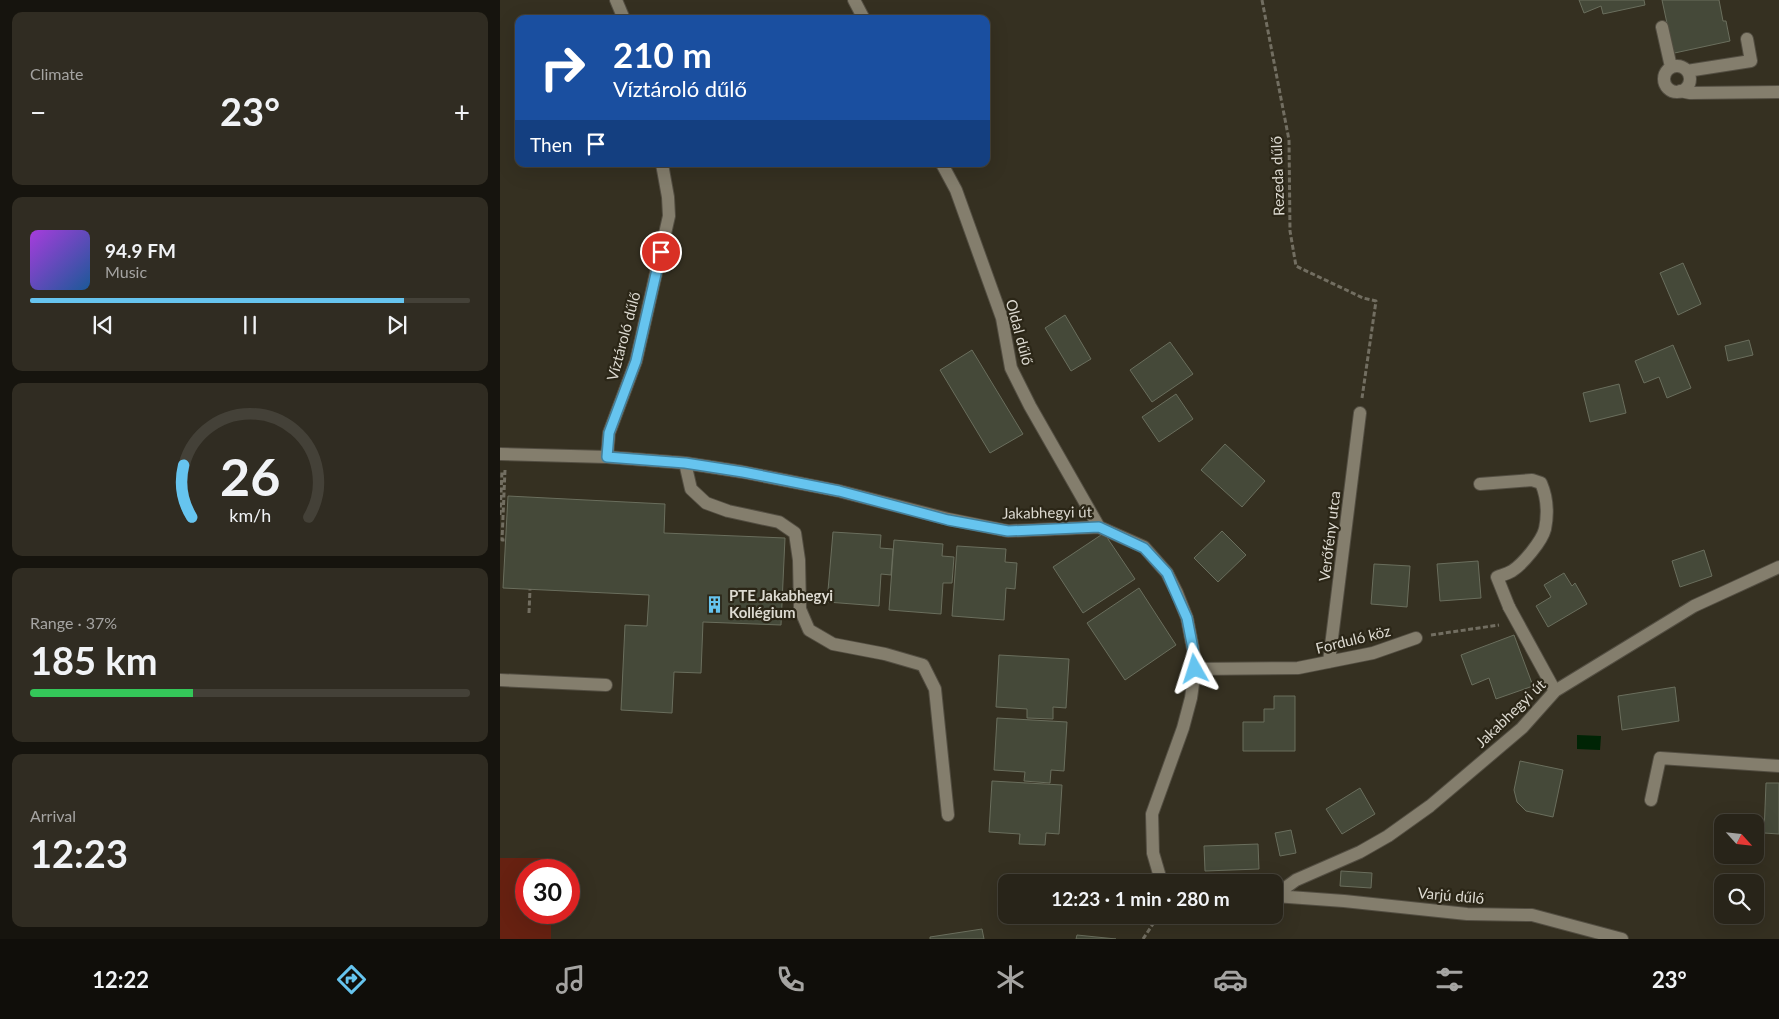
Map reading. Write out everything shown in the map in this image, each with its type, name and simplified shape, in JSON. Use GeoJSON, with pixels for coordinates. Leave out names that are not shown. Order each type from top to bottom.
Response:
{"type":"FeatureCollection","features":[{"type":"Feature","properties":{"kind":"street"},"geometry":{"type":"LineString","coordinates":[[616,0],[622,15]]}},
{"type":"Feature","properties":{"kind":"street"},"geometry":{"type":"LineString","coordinates":[[854,0],[862,15]]}},
{"type":"Feature","properties":{"kind":"street"},"geometry":{"type":"LineString","coordinates":[[1662,27],[1671,67]]}},
{"type":"Feature","properties":{"kind":"street"},"geometry":{"type":"LineString","coordinates":[[1687,71],[1751,61],[1747,39]]}},
{"type":"Feature","properties":{"kind":"street"},"geometry":{"type":"LineString","coordinates":[[1680,91],[1684,90],[1689,83],[1689,75],[1680,66],[1671,67],[1665,73],[1664,81],[1672,91],[1690,93],[1779,92]]}},
{"type":"Feature","properties":{"kind":"street","name":"Víztároló dűlő"},"geometry":{"type":"LineString","coordinates":[[607,457],[609,433],[636,361],[669,216],[663,167]]}},
{"type":"Feature","properties":{"kind":"street","name":"Oldal dűlő"},"geometry":{"type":"LineString","coordinates":[[944,167],[956,190],[1002,318],[1011,368],[1030,406],[1099,527]]}},
{"type":"Feature","properties":{"kind":"street","name":"Verőfény utca"},"geometry":{"type":"LineString","coordinates":[[1329,662],[1360,413]]}},
{"type":"Feature","properties":{"kind":"street","name":"Jakabhegyi út"},"geometry":{"type":"LineString","coordinates":[[500,454],[607,457],[685,463],[743,472],[839,491],[948,520],[1008,531],[1099,527],[1144,548],[1167,573],[1187,618],[1195,669],[1191,698],[1183,728],[1152,814],[1153,853],[1159,874]]}},
{"type":"Feature","properties":{"kind":"street"},"geometry":{"type":"LineString","coordinates":[[685,463],[691,489],[706,503],[779,522],[796,533],[799,560],[800,609],[809,630],[833,644],[885,654],[923,665],[935,689],[948,815]]}},
{"type":"Feature","properties":{"kind":"street"},"geometry":{"type":"LineString","coordinates":[[1480,484],[1532,480],[1541,483],[1545,493],[1544,530],[1529,555],[1512,571],[1497,577],[1509,607],[1555,691]]}},
{"type":"Feature","properties":{"kind":"street","name":"Jakabhegyi út"},"geometry":{"type":"LineString","coordinates":[[1283,889],[1296,880],[1360,852],[1381,840],[1430,806],[1522,728],[1555,691],[1694,606],[1779,567]]}},
{"type":"Feature","properties":{"kind":"street","name":"Forduló köz"},"geometry":{"type":"LineString","coordinates":[[1195,669],[1298,668],[1373,652],[1416,638]]}},
{"type":"Feature","properties":{"kind":"street"},"geometry":{"type":"LineString","coordinates":[[500,680],[606,685]]}},
{"type":"Feature","properties":{"kind":"street"},"geometry":{"type":"LineString","coordinates":[[1651,800],[1660,758],[1779,766]]}},
{"type":"Feature","properties":{"kind":"street","name":"Varjú dűlő"},"geometry":{"type":"LineString","coordinates":[[1283,897],[1467,914],[1532,915],[1622,939]]}},
{"type":"Feature","properties":{"kind":"path","name":"Rezeda dűlő"},"geometry":{"type":"LineString","coordinates":[[1262,0],[1289,140],[1290,231],[1296,266],[1363,298],[1376,301],[1360,413]]}},
{"type":"Feature","properties":{"kind":"path"},"geometry":{"type":"LineString","coordinates":[[500,515],[502,469],[505,469],[502,540],[506,540]]}},
{"type":"Feature","properties":{"kind":"path"},"geometry":{"type":"LineString","coordinates":[[529,613],[530,589]]}},
{"type":"Feature","properties":{"kind":"path"},"geometry":{"type":"LineString","coordinates":[[1416,638],[1518,622]]}},
{"type":"Feature","properties":{"kind":"path"},"geometry":{"type":"LineString","coordinates":[[1143,939],[1153,924]]}},
{"type":"Feature","properties":{"kind":"shaded area"},"geometry":{"type":"Polygon","coordinates":[[[1577,735],[1601,736],[1600,750],[1577,749],[1577,735]]]}},
{"type":"Feature","properties":{"kind":"shaded area"},"geometry":{"type":"Polygon","coordinates":[[[500,858],[552,858],[515,859],[515,924],[551,924],[551,939],[500,939],[500,858]]]}},
{"type":"Feature","properties":{"kind":"building"},"geometry":{"type":"Polygon","coordinates":[[[1579,0],[1644,0],[1645,5],[1603,14],[1601,6],[1584,13],[1579,0]]]}},
{"type":"Feature","properties":{"kind":"building"},"geometry":{"type":"Polygon","coordinates":[[[1662,0],[1719,0],[1723,21],[1726,21],[1730,41],[1670,54],[1668,28],[1662,0]]]}},
{"type":"Feature","properties":{"kind":"building"},"geometry":{"type":"Polygon","coordinates":[[[1683,263],[1701,304],[1678,315],[1660,273],[1683,263]]]}},
{"type":"Feature","properties":{"kind":"building"},"geometry":{"type":"Polygon","coordinates":[[[1065,315],[1091,359],[1071,371],[1045,328],[1065,315]]]}},
{"type":"Feature","properties":{"kind":"building"},"geometry":{"type":"Polygon","coordinates":[[[1749,340],[1753,355],[1728,361],[1725,346],[1749,340]]]}},
{"type":"Feature","properties":{"kind":"building"},"geometry":{"type":"Polygon","coordinates":[[[1170,342],[1193,374],[1152,402],[1130,370],[1170,342]]]}},
{"type":"Feature","properties":{"kind":"building"},"geometry":{"type":"Polygon","coordinates":[[[1673,345],[1691,388],[1667,398],[1659,377],[1644,383],[1635,361],[1673,345]]]}},
{"type":"Feature","properties":{"kind":"building"},"geometry":{"type":"Polygon","coordinates":[[[972,350],[1023,434],[990,453],[940,370],[972,350]]]}},
{"type":"Feature","properties":{"kind":"building"},"geometry":{"type":"Polygon","coordinates":[[[1619,384],[1626,413],[1590,422],[1583,393],[1619,384]]]}},
{"type":"Feature","properties":{"kind":"building"},"geometry":{"type":"Polygon","coordinates":[[[1176,394],[1193,419],[1159,442],[1142,417],[1176,394]]]}},
{"type":"Feature","properties":{"kind":"building"},"geometry":{"type":"Polygon","coordinates":[[[1225,444],[1265,481],[1242,507],[1201,470],[1225,444]]]}},
{"type":"Feature","properties":{"kind":"building","name":"PTE Jakabhegyi Kollégium"},"geometry":{"type":"Polygon","coordinates":[[[508,496],[665,504],[664,533],[785,538],[781,625],[703,622],[701,673],[674,672],[672,713],[621,710],[625,625],[647,626],[649,595],[503,588],[508,496]]]}},
{"type":"Feature","properties":{"kind":"building"},"geometry":{"type":"Polygon","coordinates":[[[1222,531],[1246,555],[1218,582],[1194,558],[1222,531]]]}},
{"type":"Feature","properties":{"kind":"building"},"geometry":{"type":"Polygon","coordinates":[[[833,532],[881,535],[880,548],[893,549],[891,575],[881,574],[879,606],[827,602],[833,532]]]}},
{"type":"Feature","properties":{"kind":"building"},"geometry":{"type":"Polygon","coordinates":[[[1104,533],[1135,579],[1083,613],[1053,567],[1104,533]]]}},
{"type":"Feature","properties":{"kind":"building"},"geometry":{"type":"Polygon","coordinates":[[[894,540],[943,544],[942,556],[954,557],[952,583],[943,583],[941,614],[889,610],[894,540]]]}},
{"type":"Feature","properties":{"kind":"building"},"geometry":{"type":"Polygon","coordinates":[[[957,546],[1006,549],[1005,562],[1017,563],[1015,589],[1006,588],[1004,620],[952,616],[957,546]]]}},
{"type":"Feature","properties":{"kind":"building"},"geometry":{"type":"Polygon","coordinates":[[[1704,550],[1712,576],[1680,587],[1672,561],[1704,550]]]}},
{"type":"Feature","properties":{"kind":"building"},"geometry":{"type":"Polygon","coordinates":[[[1478,561],[1481,598],[1440,601],[1437,564],[1478,561]]]}},
{"type":"Feature","properties":{"kind":"building"},"geometry":{"type":"Polygon","coordinates":[[[1374,564],[1410,566],[1407,607],[1371,604],[1374,564]]]}},
{"type":"Feature","properties":{"kind":"building"},"geometry":{"type":"Polygon","coordinates":[[[1564,573],[1572,586],[1575,583],[1587,604],[1548,627],[1536,606],[1551,597],[1544,585],[1564,573]]]}},
{"type":"Feature","properties":{"kind":"building"},"geometry":{"type":"Polygon","coordinates":[[[1139,588],[1176,645],[1125,680],[1087,623],[1139,588]]]}},
{"type":"Feature","properties":{"kind":"building"},"geometry":{"type":"Polygon","coordinates":[[[1514,635],[1533,686],[1496,699],[1489,678],[1472,685],[1461,655],[1514,635]]]}},
{"type":"Feature","properties":{"kind":"building"},"geometry":{"type":"Polygon","coordinates":[[[999,655],[1069,659],[1066,708],[1053,707],[1053,719],[1027,718],[1027,709],[996,707],[999,655]]]}},
{"type":"Feature","properties":{"kind":"building"},"geometry":{"type":"Polygon","coordinates":[[[1675,687],[1679,721],[1622,730],[1618,696],[1675,687]]]}},
{"type":"Feature","properties":{"kind":"building"},"geometry":{"type":"Polygon","coordinates":[[[1274,696],[1295,696],[1295,751],[1243,751],[1243,722],[1264,722],[1264,709],[1274,709],[1274,696]]]}},
{"type":"Feature","properties":{"kind":"building"},"geometry":{"type":"Polygon","coordinates":[[[997,718],[1067,722],[1064,771],[1051,770],[1050,783],[1024,781],[1025,772],[994,770],[997,718]]]}},
{"type":"Feature","properties":{"kind":"building"},"geometry":{"type":"Polygon","coordinates":[[[1520,761],[1563,770],[1553,817],[1526,811],[1517,802],[1514,790],[1520,761]]]}},
{"type":"Feature","properties":{"kind":"building"},"geometry":{"type":"Polygon","coordinates":[[[992,781],[1062,785],[1059,834],[1046,833],[1045,845],[1019,844],[1020,834],[989,832],[992,781]]]}},
{"type":"Feature","properties":{"kind":"building"},"geometry":{"type":"Polygon","coordinates":[[[1766,783],[1779,783],[1779,834],[1764,833],[1766,783]]]}},
{"type":"Feature","properties":{"kind":"building"},"geometry":{"type":"Polygon","coordinates":[[[1360,788],[1375,814],[1342,834],[1326,809],[1360,788]]]}},
{"type":"Feature","properties":{"kind":"building"},"geometry":{"type":"Polygon","coordinates":[[[1291,830],[1296,853],[1280,856],[1275,833],[1291,830]]]}},
{"type":"Feature","properties":{"kind":"building"},"geometry":{"type":"Polygon","coordinates":[[[1258,844],[1259,869],[1205,871],[1204,846],[1258,844]]]}},
{"type":"Feature","properties":{"kind":"building"},"geometry":{"type":"Polygon","coordinates":[[[1341,871],[1372,873],[1371,888],[1340,886],[1341,871]]]}},
{"type":"Feature","properties":{"kind":"building"},"geometry":{"type":"Polygon","coordinates":[[[982,929],[984,939],[930,939],[930,937],[982,929]]]}},
{"type":"Feature","properties":{"kind":"building"},"geometry":{"type":"Polygon","coordinates":[[[1077,935],[1116,939],[1076,939],[1077,935]]]}},
{"type":"Feature","properties":{"kind":"place","name":"PTE Jakabhegyi Kollégium"},"geometry":{"type":"Point","coordinates":[715,604]}},
{"type":"Feature","properties":{"kind":"route"},"geometry":{"type":"LineString","coordinates":[[661,252],[636,361],[609,433],[607,457],[685,463],[743,472],[839,491],[948,520],[1008,531],[1099,527],[1144,548],[1167,573],[1187,618],[1195,669]]}}]}
